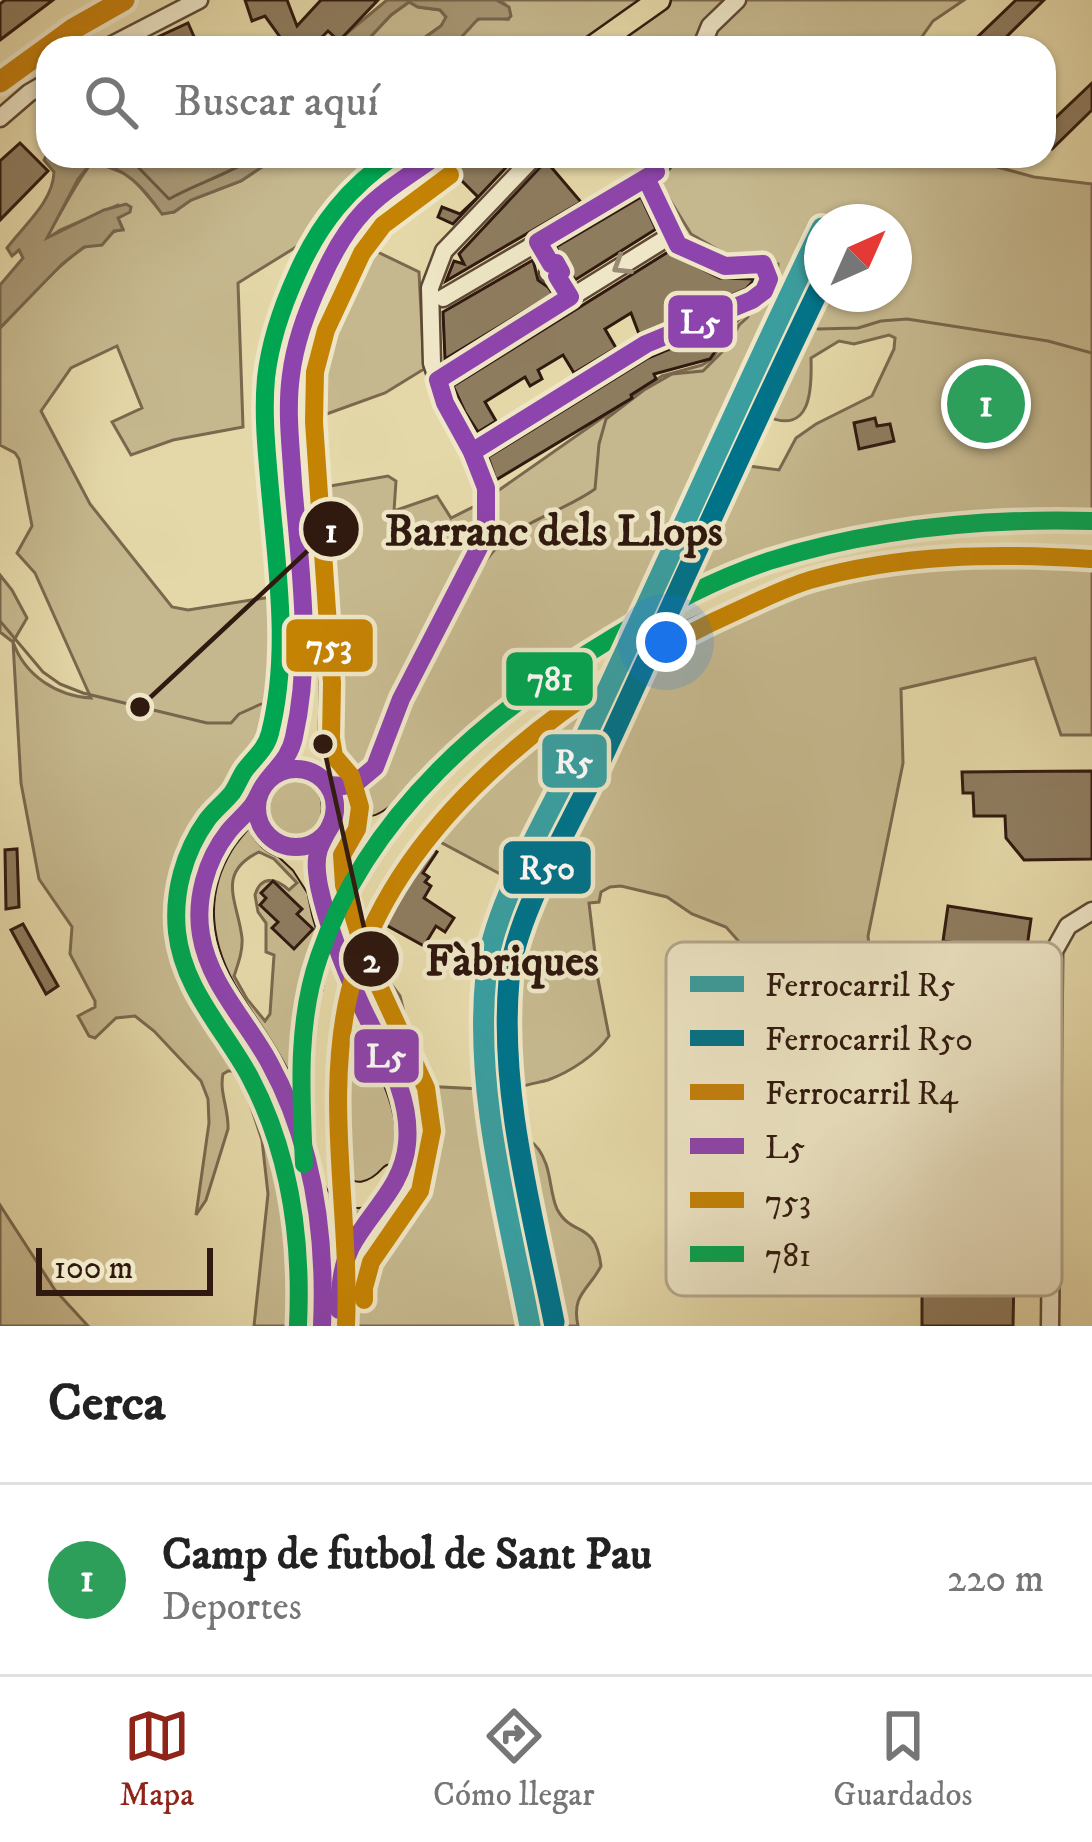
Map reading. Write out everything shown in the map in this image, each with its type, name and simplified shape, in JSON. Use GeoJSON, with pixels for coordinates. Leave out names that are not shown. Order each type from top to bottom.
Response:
{"type":"FeatureCollection","features":[{"type":"Feature","properties":{"kind":"highway"},"geometry":{"type":"LineString","coordinates":[[331,791],[349,823],[366,830],[392,822],[478,736],[574,663],[658,613],[724,583],[807,556],[894,538],[998,530],[1092,536]]}},
{"type":"Feature","properties":{"kind":"highway"},"geometry":{"type":"LineString","coordinates":[[321,1259],[316,1057],[341,936],[406,845],[488,756],[593,676],[707,612],[790,580],[902,553],[978,544],[1092,545]]}},
{"type":"Feature","properties":{"kind":"highway"},"geometry":{"type":"LineString","coordinates":[[357,913],[377,868],[405,831],[512,723],[644,630],[766,570]]}},
{"type":"Feature","properties":{"kind":"highway"},"geometry":{"type":"LineString","coordinates":[[257,800],[227,834],[209,868],[200,904],[202,935],[215,976],[273,1068],[292,1112],[311,1183],[321,1259],[322,1326]]}},
{"type":"Feature","properties":{"kind":"highway"},"geometry":{"type":"LineString","coordinates":[[322,838],[317,863],[320,889],[345,969],[403,1096],[409,1132],[395,1188],[349,1252],[334,1326]]}},
{"type":"Feature","properties":{"kind":"highway"},"geometry":{"type":"LineString","coordinates":[[287,847],[320,889]]}},
{"type":"Feature","properties":{"kind":"highway"},"geometry":{"type":"LineString","coordinates":[[331,988],[325,1090],[334,1326]]}},
{"type":"Feature","properties":{"kind":"highway"},"geometry":{"type":"LineString","coordinates":[[325,1090],[331,1110],[333,1168],[343,1188],[363,1196],[373,1194],[404,1160]]}},
{"type":"Feature","properties":{"kind":"main road"},"geometry":{"type":"LineString","coordinates":[[608,36],[659,0]]}},
{"type":"Feature","properties":{"kind":"main road"},"geometry":{"type":"LineString","coordinates":[[305,659],[294,739],[278,773],[264,784],[257,800],[257,817],[264,832],[287,847],[306,847],[332,826],[331,791],[309,757],[307,740],[308,685],[290,370],[303,322],[341,240],[366,208],[420,168]]}},
{"type":"Feature","properties":{"kind":"main road"},"geometry":{"type":"LineString","coordinates":[[278,773],[298,769],[331,791]]}},
{"type":"Feature","properties":{"kind":"street"},"geometry":{"type":"LineString","coordinates":[[129,36],[199,0]]}},
{"type":"Feature","properties":{"kind":"street"},"geometry":{"type":"LineString","coordinates":[[706,36],[737,0]]}},
{"type":"Feature","properties":{"kind":"street"},"geometry":{"type":"LineString","coordinates":[[0,118],[36,89]]}},
{"type":"Feature","properties":{"kind":"street"},"geometry":{"type":"LineString","coordinates":[[331,791],[364,779],[375,767],[401,699],[486,534],[486,488],[445,403],[433,363],[430,288],[444,251],[524,168]]}},
{"type":"Feature","properties":{"kind":"street"},"geometry":{"type":"LineString","coordinates":[[443,298],[659,168]]}},
{"type":"Feature","properties":{"kind":"street"},"geometry":{"type":"LineString","coordinates":[[472,452],[646,344],[764,291],[769,279],[763,264],[725,266],[677,245],[646,178]]}},
{"type":"Feature","properties":{"kind":"street"},"geometry":{"type":"LineString","coordinates":[[438,380],[673,234]]}},
{"type":"Feature","properties":{"kind":"street"},"geometry":{"type":"LineString","coordinates":[[538,242],[570,297]]}},
{"type":"Feature","properties":{"kind":"street"},"geometry":{"type":"LineString","coordinates":[[1059,942],[1068,926],[1092,911]]}},
{"type":"Feature","properties":{"kind":"street"},"geometry":{"type":"LineString","coordinates":[[1050,1296],[1050,1326]]}},
{"type":"Feature","properties":{"kind":"shaded area"},"geometry":{"type":"Polygon","coordinates":[[[496,0],[964,0],[933,21],[922,36],[453,36],[483,17],[508,19],[505,4],[496,0]]]}},
{"type":"Feature","properties":{"kind":"shaded area"},"geometry":{"type":"Polygon","coordinates":[[[409,2],[440,10],[446,17],[427,36],[371,36],[409,2]]]}},
{"type":"Feature","properties":{"kind":"shaded area"},"geometry":{"type":"Polygon","coordinates":[[[88,168],[111,168],[131,176],[162,213],[174,212],[260,168],[440,168],[405,196],[361,244],[419,272],[424,369],[385,393],[310,420],[302,393],[320,311],[360,245],[334,219],[238,283],[243,427],[173,440],[131,455],[112,422],[142,408],[117,346],[71,368],[41,411],[90,504],[172,607],[188,610],[271,597],[314,596],[307,490],[388,476],[396,481],[394,511],[437,496],[451,518],[479,504],[662,376],[712,359],[738,320],[776,294],[778,264],[727,255],[691,234],[662,187],[663,168],[1001,168],[1092,184],[1092,735],[1061,735],[1035,658],[901,689],[903,763],[869,942],[739,942],[726,927],[692,914],[667,897],[621,886],[610,887],[601,892],[599,902],[589,903],[609,1036],[574,1068],[514,1090],[504,1112],[509,1130],[533,1143],[541,1154],[563,1218],[588,1235],[598,1251],[601,1266],[579,1299],[578,1326],[536,1326],[486,1037],[495,959],[520,886],[621,669],[605,678],[504,876],[425,834],[388,885],[360,942],[400,996],[422,1086],[480,1089],[525,1326],[254,1326],[268,1194],[262,1140],[242,1080],[234,1071],[223,1074],[228,1129],[206,1200],[196,1215],[209,1123],[201,1081],[135,1016],[116,1018],[95,1038],[89,1036],[78,1016],[95,1007],[95,1001],[70,954],[72,927],[39,879],[21,783],[13,642],[25,665],[44,682],[91,698],[35,573],[17,553],[32,526],[19,459],[0,445],[0,328],[72,256],[123,229],[118,218],[125,214],[118,205],[47,239],[88,168]],[[804,204],[804,258],[634,616],[653,605],[804,278],[804,312],[912,312],[912,204],[804,204]],[[889,335],[854,344],[839,341],[811,358],[806,406],[792,420],[766,416],[755,424],[743,455],[749,466],[779,470],[796,438],[872,396],[895,338],[889,335]],[[259,852],[245,860],[233,879],[242,943],[234,976],[265,1021],[270,1014],[274,955],[266,952],[266,923],[255,895],[265,881],[289,890],[297,883],[274,859],[259,852]]]}},
{"type":"Feature","properties":{"kind":"shaded area"},"geometry":{"type":"Polygon","coordinates":[[[0,575],[12,590],[27,618],[13,642],[0,632],[0,575]]]}},
{"type":"Feature","properties":{"kind":"shaded area"},"geometry":{"type":"Polygon","coordinates":[[[0,1205],[55,1290],[88,1326],[0,1326],[0,1205]]]}},
{"type":"Feature","properties":{"kind":"water"},"geometry":{"type":"Polygon","coordinates":[[[387,0],[496,0],[509,7],[511,16],[478,19],[462,36],[427,36],[446,17],[440,10],[409,2],[371,36],[344,36],[387,0]]]}},
{"type":"Feature","properties":{"kind":"water"},"geometry":{"type":"Polygon","coordinates":[[[51,168],[87,168],[47,238],[104,210],[126,204],[130,212],[118,218],[123,230],[114,231],[102,245],[84,247],[62,264],[0,328],[0,285],[23,258],[19,250],[12,256],[7,248],[49,193],[51,168]]]}},
{"type":"Feature","properties":{"kind":"water"},"geometry":{"type":"Polygon","coordinates":[[[115,168],[260,168],[241,181],[162,214],[133,180],[115,168]]]}},
{"type":"Feature","properties":{"kind":"building"},"geometry":{"type":"Polygon","coordinates":[[[5,0],[53,0],[0,40],[0,4],[5,0]]]}},
{"type":"Feature","properties":{"kind":"building"},"geometry":{"type":"Polygon","coordinates":[[[245,0],[287,0],[297,26],[321,0],[378,0],[344,36],[328,31],[323,36],[279,36],[265,16],[252,21],[245,0]]]}},
{"type":"Feature","properties":{"kind":"building"},"geometry":{"type":"Polygon","coordinates":[[[1016,0],[1044,0],[1007,36],[978,36],[1016,0]]]}},
{"type":"Feature","properties":{"kind":"building"},"geometry":{"type":"Polygon","coordinates":[[[188,23],[194,36],[160,36],[188,23]]]}},
{"type":"Feature","properties":{"kind":"building"},"geometry":{"type":"Polygon","coordinates":[[[1092,83],[1092,110],[1056,145],[1056,117],[1092,83]]]}},
{"type":"Feature","properties":{"kind":"building"},"geometry":{"type":"Polygon","coordinates":[[[20,143],[36,159],[36,168],[48,171],[0,220],[0,161],[20,143]]]}},
{"type":"Feature","properties":{"kind":"building"},"geometry":{"type":"Polygon","coordinates":[[[506,168],[453,224],[438,217],[442,207],[460,214],[478,197],[453,172],[506,168]]]}},
{"type":"Feature","properties":{"kind":"building"},"geometry":{"type":"Polygon","coordinates":[[[539,168],[552,168],[581,202],[446,281],[454,261],[464,264],[459,254],[539,168]]]}},
{"type":"Feature","properties":{"kind":"building"},"geometry":{"type":"Polygon","coordinates":[[[641,197],[656,229],[575,280],[556,247],[641,197]]]}},
{"type":"Feature","properties":{"kind":"building"},"geometry":{"type":"Polygon","coordinates":[[[668,252],[720,278],[755,279],[746,289],[639,334],[631,313],[605,329],[616,348],[574,373],[563,355],[538,370],[542,379],[530,386],[525,377],[485,402],[496,421],[478,432],[453,386],[668,252]]]}},
{"type":"Feature","properties":{"kind":"building"},"geometry":{"type":"Polygon","coordinates":[[[533,260],[538,280],[553,294],[445,359],[443,312],[533,260]]]}},
{"type":"Feature","properties":{"kind":"building"},"geometry":{"type":"Polygon","coordinates":[[[736,321],[710,359],[654,374],[656,379],[632,398],[496,480],[488,457],[648,358],[736,321]]]}},
{"type":"Feature","properties":{"kind":"building"},"geometry":{"type":"Polygon","coordinates":[[[875,418],[877,426],[890,424],[894,441],[859,449],[854,423],[875,418]]]}},
{"type":"Feature","properties":{"kind":"building"},"geometry":{"type":"Polygon","coordinates":[[[1092,771],[1092,859],[1024,860],[1006,838],[1005,816],[974,816],[973,793],[963,793],[962,772],[1092,771]]]}},
{"type":"Feature","properties":{"kind":"building"},"geometry":{"type":"Polygon","coordinates":[[[423,843],[437,852],[423,873],[431,886],[424,898],[454,918],[445,932],[436,926],[424,946],[377,920],[423,843]]]}},
{"type":"Feature","properties":{"kind":"building"},"geometry":{"type":"Polygon","coordinates":[[[17,849],[19,907],[6,909],[5,850],[17,849]]]}},
{"type":"Feature","properties":{"kind":"building"},"geometry":{"type":"Polygon","coordinates":[[[273,881],[302,909],[297,914],[313,929],[294,949],[272,928],[278,922],[260,905],[266,898],[261,893],[273,881]]]}},
{"type":"Feature","properties":{"kind":"building"},"geometry":{"type":"Polygon","coordinates":[[[948,906],[1031,919],[1028,942],[943,941],[948,906]]]}},
{"type":"Feature","properties":{"kind":"building"},"geometry":{"type":"Polygon","coordinates":[[[23,924],[58,986],[46,994],[11,930],[23,924]]]}},
{"type":"Feature","properties":{"kind":"building"},"geometry":{"type":"Polygon","coordinates":[[[922,1296],[1014,1296],[1013,1326],[922,1326],[922,1296]]]}},
{"type":"Feature","properties":{"kind":"waterway"},"geometry":{"type":"LineString","coordinates":[[456,610],[484,563],[505,540],[595,489],[606,419],[672,374],[703,371],[748,317]]}},
{"type":"Feature","properties":{"kind":"waterway"},"geometry":{"type":"LineString","coordinates":[[818,329],[907,319],[1048,341],[1092,353]]}},
{"type":"Feature","properties":{"kind":"waterway"},"geometry":{"type":"LineString","coordinates":[[0,621],[43,672],[83,693],[207,723],[231,723],[261,704]]}},
{"type":"Feature","properties":{"kind":"rail line","name":"R4"},"geometry":{"type":"LineString","coordinates":[[63,36],[124,0]]}},
{"type":"Feature","properties":{"kind":"rail line","name":"R4"},"geometry":{"type":"LineString","coordinates":[[0,82],[36,56]]}},
{"type":"Feature","properties":{"kind":"rail line","name":"R5"},"geometry":{"type":"LineString","coordinates":[[530,1326],[489,1108],[484,1019],[490,949],[522,864],[804,266]]}},
{"type":"Feature","properties":{"kind":"rail line","name":"R50"},"geometry":{"type":"LineString","coordinates":[[554,1322],[513,1109],[507,1023],[513,954],[546,869],[808,312]]}},
{"type":"Feature","properties":{"kind":"transit line","name":"781"},"geometry":{"type":"LineString","coordinates":[[298,1325],[298,1262],[284,1167],[250,1077],[187,972],[177,932],[177,903],[192,846],[266,744],[276,702],[280,606],[265,403],[277,325],[297,274],[325,223],[378,168]]}},
{"type":"Feature","properties":{"kind":"transit line","name":"L5"},"geometry":{"type":"LineString","coordinates":[[322,1326],[319,1224],[306,1157],[269,1062],[212,970],[201,935],[200,908],[214,855],[287,756],[300,705],[303,610],[289,402],[302,326],[330,261],[351,227],[381,196],[420,168]]}},
{"type":"Feature","properties":{"kind":"transit line","name":"L5"},"geometry":{"type":"LineString","coordinates":[[328,785],[357,782],[375,767],[401,699],[486,534],[486,488],[438,380],[570,297],[557,276],[561,272],[556,263],[551,264],[538,242],[656,172]]}},
{"type":"Feature","properties":{"kind":"transit line","name":"753"},"geometry":{"type":"LineString","coordinates":[[364,1300],[371,1262],[420,1191],[432,1131],[426,1088],[367,960],[344,885],[342,855],[357,829],[360,807],[351,776],[334,756],[331,738],[315,372],[326,330],[362,253],[383,225],[450,175]]}},
{"type":"Feature","properties":{"kind":"transit line","name":"L5"},"geometry":{"type":"LineString","coordinates":[[472,452],[646,344],[764,291],[769,279],[763,264],[725,266],[678,245],[646,178]]}},
{"type":"Feature","properties":{"kind":"transit line","name":"781"},"geometry":{"type":"LineString","coordinates":[[304,1164],[303,1033],[319,957],[340,905],[400,813],[478,734],[567,666],[632,626],[709,585],[769,561],[848,540],[929,528],[1092,521]]}},
{"type":"Feature","properties":{"kind":"transit line","name":"753"},"geometry":{"type":"LineString","coordinates":[[346,1326],[338,1115],[342,1031],[350,990],[373,926],[408,866],[452,810],[504,759],[621,672],[793,586],[844,571],[914,560],[984,556],[1091,559]]}},
{"type":"Feature","properties":{"kind":"transit line","name":"L5"},"geometry":{"type":"LineString","coordinates":[[296,769],[324,780],[335,808],[324,836],[296,847],[268,836],[257,808],[268,780],[296,769]]}},
{"type":"Feature","properties":{"kind":"transit line","name":"L5"},"geometry":{"type":"LineString","coordinates":[[334,798],[333,819],[318,854],[319,886],[343,963],[400,1090],[407,1126],[399,1173],[348,1255],[339,1310]]}},
{"type":"Feature","properties":{"kind":"place","name":"Camp de futbol de Sant Pau"},"geometry":{"type":"Point","coordinates":[986,404]}},
{"type":"Feature","properties":{"kind":"place","name":"Barranc dels Llops"},"geometry":{"type":"Point","coordinates":[140,707]}},
{"type":"Feature","properties":{"kind":"place","name":"Fàbriques"},"geometry":{"type":"Point","coordinates":[323,744]}}]}
